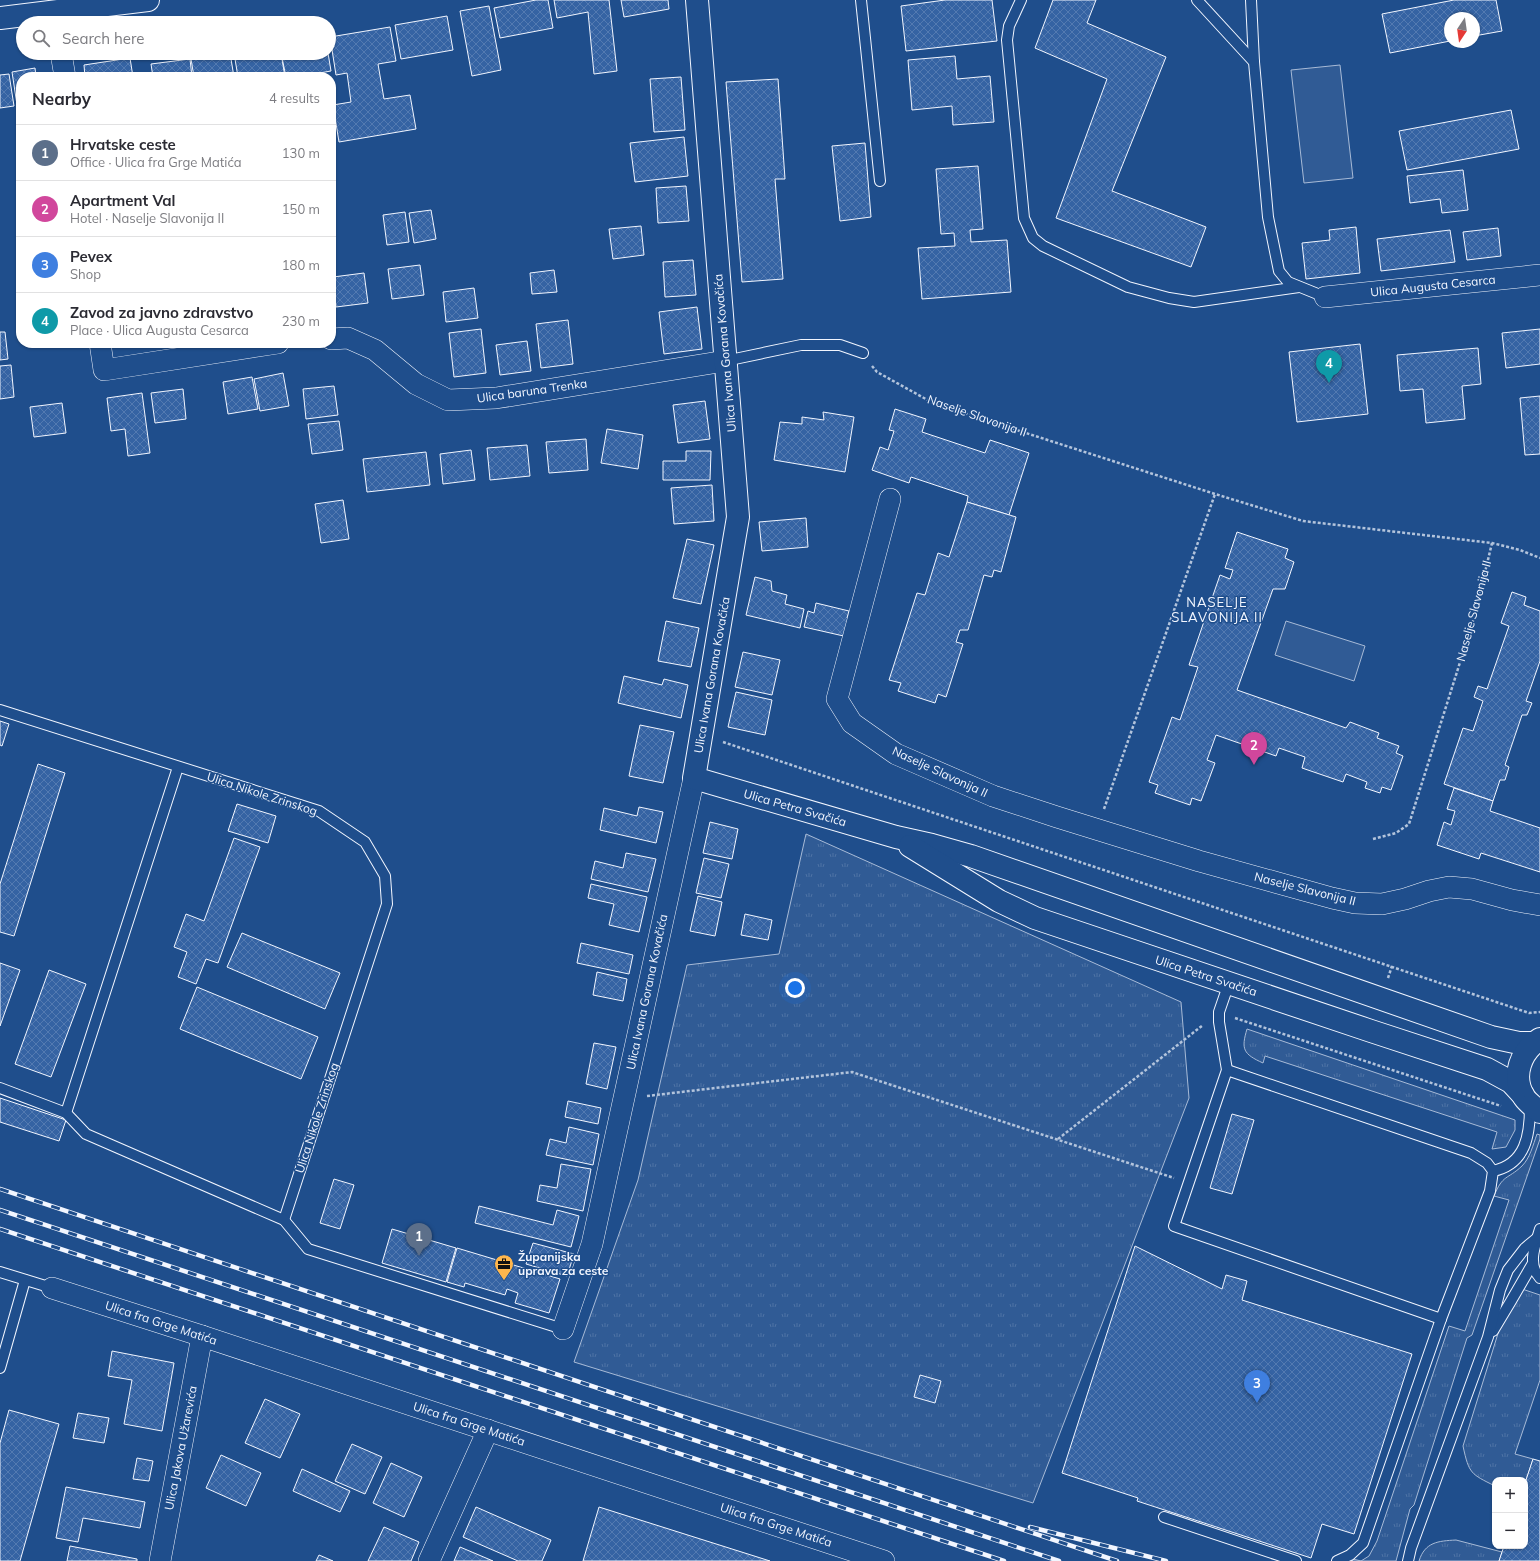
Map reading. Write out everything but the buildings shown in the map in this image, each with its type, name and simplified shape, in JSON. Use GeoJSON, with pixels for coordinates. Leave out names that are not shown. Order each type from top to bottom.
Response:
{"type":"FeatureCollection","features":[{"type":"Feature","properties":{"kind":"main road"},"geometry":{"type":"LineString","coordinates":[[19,16],[148,0]]}},
{"type":"Feature","properties":{"kind":"main road","name":"Ulica Ivana Gorana Kovačića"},"geometry":{"type":"LineString","coordinates":[[694,778],[738,517],[696,2]]}},
{"type":"Feature","properties":{"kind":"main road"},"geometry":{"type":"LineString","coordinates":[[0,18],[16,16]]}},
{"type":"Feature","properties":{"kind":"main road","name":"Ulica Petra Svačića"},"geometry":{"type":"LineString","coordinates":[[694,778],[896,837],[971,856],[1491,1037],[1519,1043],[1537,1041]]}},
{"type":"Feature","properties":{"kind":"main road","name":"Ulica Petra Svačića"},"geometry":{"type":"LineString","coordinates":[[896,837],[1000,901],[1035,918],[1487,1069],[1511,1082],[1531,1104]]}},
{"type":"Feature","properties":{"kind":"main road"},"geometry":{"type":"LineString","coordinates":[[1531,1104],[1519,1082],[1519,1067],[1524,1054],[1537,1041]]}},
{"type":"Feature","properties":{"kind":"street"},"geometry":{"type":"LineString","coordinates":[[63,60],[64,72]]}},
{"type":"Feature","properties":{"kind":"street","name":"Ulica Augusta Cesarca"},"geometry":{"type":"LineString","coordinates":[[1325,297],[1540,275]]}},
{"type":"Feature","properties":{"kind":"street","name":"Ulica baruna Trenka"},"geometry":{"type":"LineString","coordinates":[[336,339],[348,338],[375,350],[416,384],[448,400],[496,398],[725,361]]}},
{"type":"Feature","properties":{"kind":"street"},"geometry":{"type":"LineString","coordinates":[[101,348],[104,370],[246,348]]}},
{"type":"Feature","properties":{"kind":"street","name":"Naselje Slavonija II"},"geometry":{"type":"LineString","coordinates":[[890,499],[837,699],[852,723],[896,754],[993,796],[1057,818],[1199,861],[1332,898],[1355,903],[1382,904],[1405,899],[1428,891],[1449,887],[1472,889],[1512,900],[1540,905]]}},
{"type":"Feature","properties":{"kind":"street","name":"Ulica Ivana Gorana Kovačića"},"geometry":{"type":"LineString","coordinates":[[563,1329],[592,1244],[694,778]]}},
{"type":"Feature","properties":{"kind":"street","name":"Ulica fra Grge Matića"},"geometry":{"type":"LineString","coordinates":[[52,1288],[884,1561]]}},
{"type":"Feature","properties":{"kind":"street","name":"Ulica Jakova Užarevića"},"geometry":{"type":"LineString","coordinates":[[160,1561],[202,1336]]}},
{"type":"Feature","properties":{"kind":"street"},"geometry":{"type":"LineString","coordinates":[[429,1561],[488,1430]]}},
{"type":"Feature","properties":{"kind":"lane"},"geometry":{"type":"LineString","coordinates":[[861,0],[880,181]]}},
{"type":"Feature","properties":{"kind":"lane"},"geometry":{"type":"LineString","coordinates":[[1021,0],[1009,26],[1007,40],[1024,218],[1033,238],[1043,246],[1128,287],[1169,298],[1194,302],[1300,287]]}},
{"type":"Feature","properties":{"kind":"lane"},"geometry":{"type":"LineString","coordinates":[[1197,0],[1254,62]]}},
{"type":"Feature","properties":{"kind":"lane"},"geometry":{"type":"LineString","coordinates":[[1251,0],[1254,62],[1268,217],[1279,271],[1288,282],[1325,297]]}},
{"type":"Feature","properties":{"kind":"lane"},"geometry":{"type":"LineString","coordinates":[[725,361],[801,345],[840,344],[863,354]]}},
{"type":"Feature","properties":{"kind":"lane","name":"Ulica Nikole Zrinskog"},"geometry":{"type":"LineString","coordinates":[[0,710],[319,811],[365,842],[385,876],[387,904],[284,1220]]}},
{"type":"Feature","properties":{"kind":"lane"},"geometry":{"type":"LineString","coordinates":[[66,1113],[178,767]]}},
{"type":"Feature","properties":{"kind":"lane"},"geometry":{"type":"LineString","coordinates":[[1230,983],[1219,1012],[1227,1070],[1190,1183],[1174,1226],[1441,1319]]}},
{"type":"Feature","properties":{"kind":"lane"},"geometry":{"type":"LineString","coordinates":[[1227,1070],[1471,1153],[1487,1162],[1493,1171],[1490,1191],[1441,1319],[1363,1542],[1350,1556],[1337,1561]]}},
{"type":"Feature","properties":{"kind":"lane"},"geometry":{"type":"LineString","coordinates":[[0,1088],[66,1113],[86,1134],[284,1220],[308,1249],[563,1329]]}},
{"type":"Feature","properties":{"kind":"lane"},"geometry":{"type":"LineString","coordinates":[[1493,1171],[1510,1165],[1519,1157],[1528,1134],[1531,1104]]}},
{"type":"Feature","properties":{"kind":"lane"},"geometry":{"type":"LineString","coordinates":[[1539,1234],[1533,1252],[1532,1263],[1535,1273],[1540,1278]]}},
{"type":"Feature","properties":{"kind":"lane"},"geometry":{"type":"LineString","coordinates":[[1408,1561],[1411,1548],[1488,1337],[1500,1290],[1508,1270],[1525,1248],[1539,1234]]}},
{"type":"Feature","properties":{"kind":"lane"},"geometry":{"type":"LineString","coordinates":[[1488,1337],[1508,1307],[1532,1263]]}},
{"type":"Feature","properties":{"kind":"lane"},"geometry":{"type":"LineString","coordinates":[[0,1272],[52,1288]]}},
{"type":"Feature","properties":{"kind":"lane"},"geometry":{"type":"LineString","coordinates":[[0,1368],[25,1280]]}},
{"type":"Feature","properties":{"kind":"lane"},"geometry":{"type":"LineString","coordinates":[[1164,1517],[1296,1561]]}},
{"type":"Feature","properties":{"kind":"path","name":"Naselje Slavonija II"},"geometry":{"type":"LineString","coordinates":[[863,354],[877,372],[933,403],[1214,494],[1304,521],[1492,543],[1520,550],[1540,558]]}},
{"type":"Feature","properties":{"kind":"path"},"geometry":{"type":"LineString","coordinates":[[1097,829],[1214,494]]}},
{"type":"Feature","properties":{"kind":"path","name":"Naselje Slavonija II"},"geometry":{"type":"LineString","coordinates":[[1373,839],[1396,833],[1409,824],[1474,618],[1492,543]]}},
{"type":"Feature","properties":{"kind":"path"},"geometry":{"type":"LineString","coordinates":[[701,735],[1530,1013],[1540,1012]]}},
{"type":"Feature","properties":{"kind":"path"},"geometry":{"type":"LineString","coordinates":[[1057,1140],[1219,1012],[1502,1106],[1531,1104]]}},
{"type":"Feature","properties":{"kind":"path"},"geometry":{"type":"LineString","coordinates":[[624,1098],[852,1072],[1190,1183]]}},
{"type":"Feature","properties":{"kind":"green space"},"geometry":{"type":"Polygon","coordinates":[[[1340,65],[1353,178],[1304,183],[1291,70],[1340,65]]]}},
{"type":"Feature","properties":{"kind":"green space"},"geometry":{"type":"Polygon","coordinates":[[[1286,621],[1365,646],[1354,681],[1275,655],[1286,621]]]}},
{"type":"Feature","properties":{"kind":"green space"},"geometry":{"type":"Polygon","coordinates":[[[806,834],[1181,1002],[1189,1098],[1033,1503],[574,1362],[638,1180],[687,965],[779,954],[806,834]]]}},
{"type":"Feature","properties":{"kind":"green space"},"geometry":{"type":"Polygon","coordinates":[[[1247,1029],[1515,1120],[1515,1130],[1506,1147],[1492,1149],[1497,1132],[1265,1056],[1263,1063],[1251,1057],[1245,1050],[1244,1041],[1247,1029]]]}},
{"type":"Feature","properties":{"kind":"green space"},"geometry":{"type":"Polygon","coordinates":[[[1537,1134],[1540,1135],[1540,1139],[1472,1335],[1467,1338],[1414,1505],[1410,1509],[1396,1561],[1361,1561],[1369,1556],[1377,1541],[1449,1326],[1465,1331],[1509,1200],[1494,1196],[1500,1184],[1525,1163],[1537,1134]]]}},
{"type":"Feature","properties":{"kind":"green space"},"geometry":{"type":"Polygon","coordinates":[[[1522,1289],[1540,1295],[1540,1380],[1515,1454],[1533,1459],[1527,1477],[1492,1477],[1492,1484],[1472,1472],[1469,1468],[1463,1446],[1500,1327],[1522,1289]]]}},
{"type":"Feature","properties":{"kind":"green space"},"geometry":{"type":"Polygon","coordinates":[[[1456,1540],[1502,1552],[1499,1561],[1419,1561],[1429,1546],[1438,1542],[1456,1540]]]}},
{"type":"Feature","properties":{"kind":"railway"},"geometry":{"type":"LineString","coordinates":[[0,1189],[1117,1561]]}},
{"type":"Feature","properties":{"kind":"railway"},"geometry":{"type":"LineString","coordinates":[[0,1210],[1059,1561]]}},
{"type":"Feature","properties":{"kind":"railway"},"geometry":{"type":"LineString","coordinates":[[0,1229],[1004,1561]]}},
{"type":"Feature","properties":{"kind":"railway"},"geometry":{"type":"LineString","coordinates":[[1030,1527],[1166,1561]]}},
{"type":"Feature","properties":{"kind":"place","name":"Zavod za javno zdravstvo"},"geometry":{"type":"Point","coordinates":[1329,383]}},
{"type":"Feature","properties":{"kind":"place","name":"Apartment Val"},"geometry":{"type":"Point","coordinates":[1254,765]}},
{"type":"Feature","properties":{"kind":"place","name":"Hrvatske ceste"},"geometry":{"type":"Point","coordinates":[419,1256]}},
{"type":"Feature","properties":{"kind":"place","name":"Županijska uprava za ceste"},"geometry":{"type":"Point","coordinates":[504,1281]}},
{"type":"Feature","properties":{"kind":"place","name":"Pevex"},"geometry":{"type":"Point","coordinates":[1257,1403]}},
{"type":"Feature","properties":{"kind":"district","name":"NASELJE SLAVONIJA II"},"geometry":{"type":"Point","coordinates":[1217,610]}}]}
